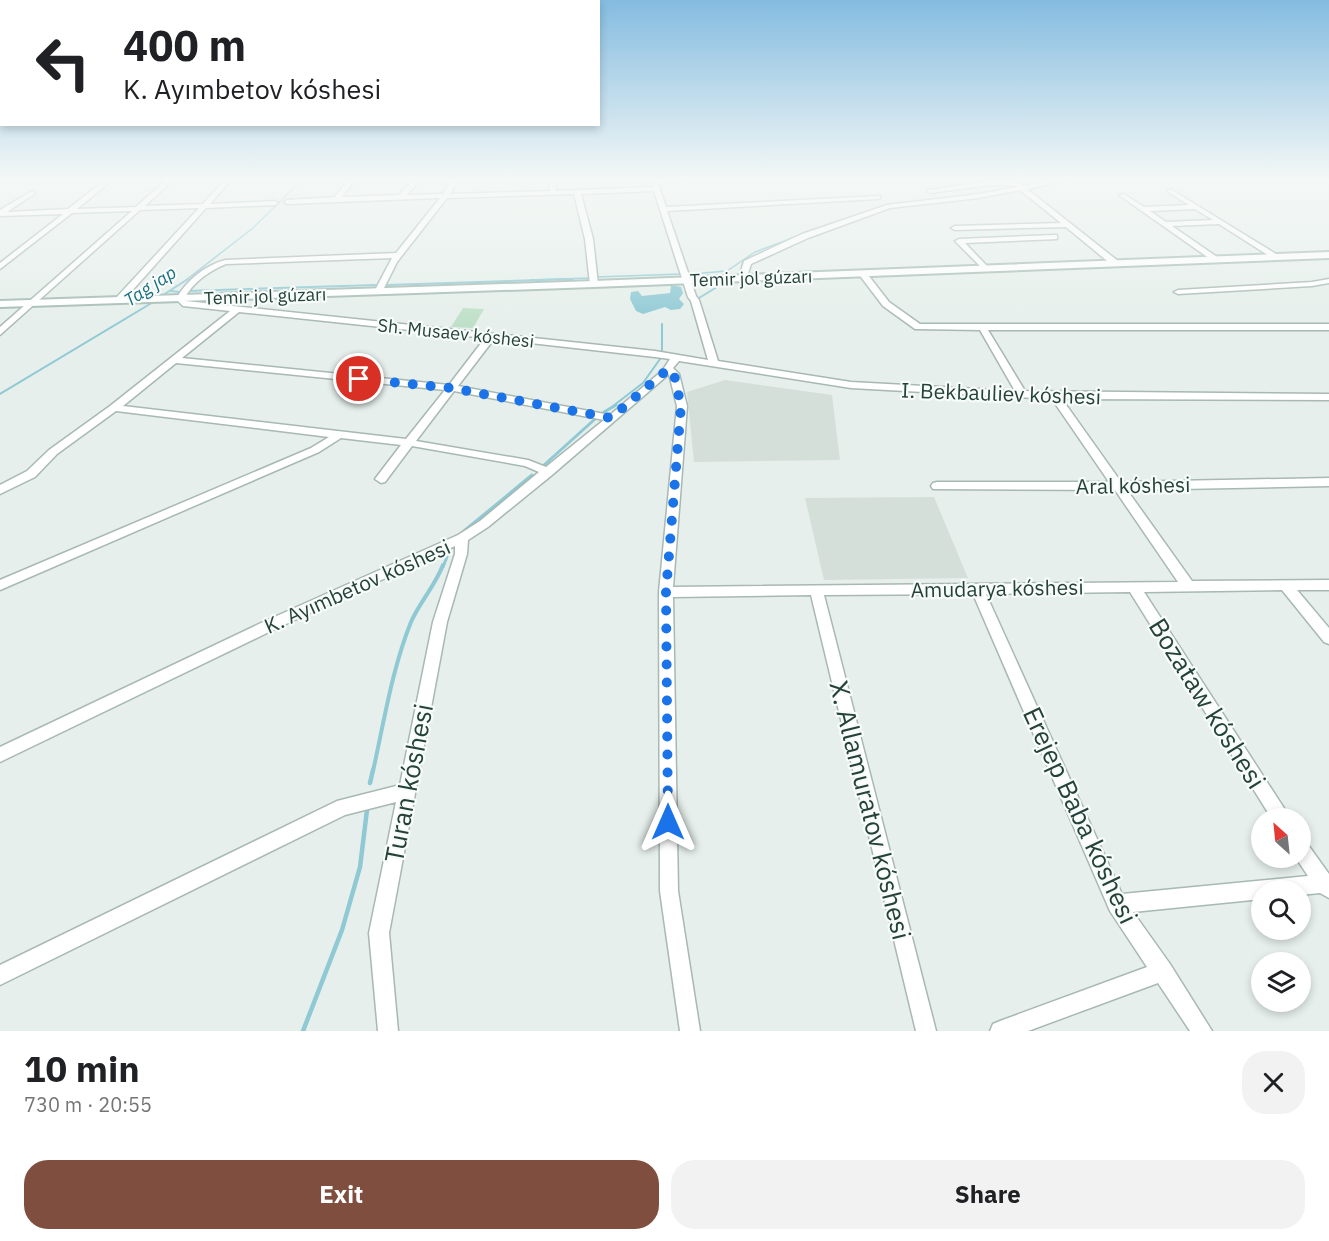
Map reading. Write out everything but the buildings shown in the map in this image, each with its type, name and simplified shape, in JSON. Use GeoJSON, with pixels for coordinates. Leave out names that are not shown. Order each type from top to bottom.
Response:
{"type":"FeatureCollection","features":[{"type":"Feature","properties":{"kind":"street"},"geometry":{"type":"LineString","coordinates":[[0,267],[49,228]]}},
{"type":"Feature","properties":{"kind":"street"},"geometry":{"type":"LineString","coordinates":[[0,332],[117,228]]}},
{"type":"Feature","properties":{"kind":"street"},"geometry":{"type":"LineString","coordinates":[[0,303],[119,300],[184,228]]}},
{"type":"Feature","properties":{"kind":"street"},"geometry":{"type":"LineString","coordinates":[[378,292],[386,273],[421,228]]}},
{"type":"Feature","properties":{"kind":"street"},"geometry":{"type":"LineString","coordinates":[[586,228],[594,284]]}},
{"type":"Feature","properties":{"kind":"street"},"geometry":{"type":"LineString","coordinates":[[670,228],[714,364]]}},
{"type":"Feature","properties":{"kind":"street"},"geometry":{"type":"LineString","coordinates":[[743,278],[747,263],[827,228]]}},
{"type":"Feature","properties":{"kind":"street"},"geometry":{"type":"LineString","coordinates":[[1070,228],[1115,263]]}},
{"type":"Feature","properties":{"kind":"street"},"geometry":{"type":"LineString","coordinates":[[1170,228],[1216,259]]}},
{"type":"Feature","properties":{"kind":"street"},"geometry":{"type":"LineString","coordinates":[[1231,228],[1277,257]]}},
{"type":"Feature","properties":{"kind":"street"},"geometry":{"type":"LineString","coordinates":[[984,268],[959,241],[1054,237]]}},
{"type":"Feature","properties":{"kind":"street"},"geometry":{"type":"LineString","coordinates":[[176,299],[187,286],[214,266],[225,262],[399,255]]}},
{"type":"Feature","properties":{"kind":"street","name":"Temir jol gúzarı"},"geometry":{"type":"LineString","coordinates":[[119,300],[688,281],[1329,255]]}},
{"type":"Feature","properties":{"kind":"street"},"geometry":{"type":"LineString","coordinates":[[862,273],[886,304],[918,327],[1329,327]]}},
{"type":"Feature","properties":{"kind":"street"},"geometry":{"type":"LineString","coordinates":[[1178,292],[1329,281]]}},
{"type":"Feature","properties":{"kind":"street","name":"Sh. Musaev kóshesi"},"geometry":{"type":"LineString","coordinates":[[176,299],[183,303],[655,354],[672,364]]}},
{"type":"Feature","properties":{"kind":"street"},"geometry":{"type":"LineString","coordinates":[[0,490],[31,474],[52,452],[114,408],[237,309]]}},
{"type":"Feature","properties":{"kind":"street"},"geometry":{"type":"LineString","coordinates":[[982,326],[1022,395]]}},
{"type":"Feature","properties":{"kind":"street"},"geometry":{"type":"LineString","coordinates":[[381,479],[411,443],[490,337]]}},
{"type":"Feature","properties":{"kind":"street"},"geometry":{"type":"LineString","coordinates":[[174,360],[451,388],[611,418]]}},
{"type":"Feature","properties":{"kind":"street"},"geometry":{"type":"LineString","coordinates":[[672,364],[681,406],[666,592],[669,891],[690,1031]]}},
{"type":"Feature","properties":{"kind":"street","name":"I. Bekbauliev kóshesi"},"geometry":{"type":"LineString","coordinates":[[672,364],[714,364],[850,385],[1022,395],[1329,397]]}},
{"type":"Feature","properties":{"kind":"street","name":"K. Ayımbetov kóshesi"},"geometry":{"type":"LineString","coordinates":[[0,755],[266,627],[462,538],[484,525],[548,472],[672,364]]}},
{"type":"Feature","properties":{"kind":"street"},"geometry":{"type":"LineString","coordinates":[[1055,396],[1188,586]]}},
{"type":"Feature","properties":{"kind":"street"},"geometry":{"type":"LineString","coordinates":[[114,408],[411,443],[528,464],[548,472]]}},
{"type":"Feature","properties":{"kind":"street"},"geometry":{"type":"LineString","coordinates":[[0,585],[315,450],[340,434]]}},
{"type":"Feature","properties":{"kind":"street","name":"Aral kóshesi"},"geometry":{"type":"LineString","coordinates":[[937,486],[1118,486],[1329,482]]}},
{"type":"Feature","properties":{"kind":"street","name":"Turan kóshesi"},"geometry":{"type":"LineString","coordinates":[[388,1031],[379,933],[440,622],[461,554],[462,538]]}},
{"type":"Feature","properties":{"kind":"street"},"geometry":{"type":"LineString","coordinates":[[1285,585],[1329,638]]}},
{"type":"Feature","properties":{"kind":"street","name":"Amudarya kóshesi"},"geometry":{"type":"LineString","coordinates":[[666,592],[1329,585]]}},
{"type":"Feature","properties":{"kind":"street","name":"Bozataw kóshesi"},"geometry":{"type":"LineString","coordinates":[[1134,586],[1275,808]]}},
{"type":"Feature","properties":{"kind":"street","name":"Erejep Baba kóshesi"},"geometry":{"type":"LineString","coordinates":[[977,588],[1117,904],[1202,1031]]}},
{"type":"Feature","properties":{"kind":"street","name":"X. Allamuratov kóshesi"},"geometry":{"type":"LineString","coordinates":[[816,590],[926,1031]]}},
{"type":"Feature","properties":{"kind":"street"},"geometry":{"type":"LineString","coordinates":[[0,975],[344,807],[407,791]]}},
{"type":"Feature","properties":{"kind":"street"},"geometry":{"type":"LineString","coordinates":[[1311,863],[1327,886]]}},
{"type":"Feature","properties":{"kind":"street"},"geometry":{"type":"LineString","coordinates":[[1117,904],[1327,886]]}},
{"type":"Feature","properties":{"kind":"street"},"geometry":{"type":"LineString","coordinates":[[1000,1031],[1163,971]]}},
{"type":"Feature","properties":{"kind":"shaded area"},"geometry":{"type":"Polygon","coordinates":[[[725,380],[832,395],[840,460],[694,462],[687,392],[725,380]]]}},
{"type":"Feature","properties":{"kind":"shaded area"},"geometry":{"type":"Polygon","coordinates":[[[934,497],[968,578],[824,580],[805,498],[934,497]]]}},
{"type":"Feature","properties":{"kind":"green space"},"geometry":{"type":"Polygon","coordinates":[[[463,308],[484,309],[473,328],[451,327],[463,308]]]}},
{"type":"Feature","properties":{"kind":"water"},"geometry":{"type":"Polygon","coordinates":[[[671,285],[681,287],[683,293],[679,299],[684,304],[680,309],[671,310],[665,307],[643,314],[636,311],[630,299],[631,292],[638,291],[642,296],[670,293],[671,285]]]}},
{"type":"Feature","properties":{"kind":"waterway","name":"Tag jap"},"geometry":{"type":"LineString","coordinates":[[186,280],[253,228]]}},
{"type":"Feature","properties":{"kind":"waterway"},"geometry":{"type":"LineString","coordinates":[[691,274],[727,271],[755,252],[801,235]]}},
{"type":"Feature","properties":{"kind":"waterway"},"geometry":{"type":"LineString","coordinates":[[596,277],[682,274]]}},
{"type":"Feature","properties":{"kind":"waterway"},"geometry":{"type":"LineString","coordinates":[[530,280],[590,278]]}},
{"type":"Feature","properties":{"kind":"waterway","name":"Tag jap"},"geometry":{"type":"LineString","coordinates":[[160,297],[188,279]]}},
{"type":"Feature","properties":{"kind":"waterway"},"geometry":{"type":"LineString","coordinates":[[387,285],[573,279]]}},
{"type":"Feature","properties":{"kind":"waterway"},"geometry":{"type":"LineString","coordinates":[[699,298],[722,284]]}},
{"type":"Feature","properties":{"kind":"waterway"},"geometry":{"type":"LineString","coordinates":[[187,291],[375,285]]}},
{"type":"Feature","properties":{"kind":"waterway"},"geometry":{"type":"LineString","coordinates":[[171,291],[180,292]]}},
{"type":"Feature","properties":{"kind":"waterway","name":"Tag jap"},"geometry":{"type":"LineString","coordinates":[[0,394],[155,301]]}},
{"type":"Feature","properties":{"kind":"waterway"},"geometry":{"type":"LineString","coordinates":[[662,324],[662,351]]}},
{"type":"Feature","properties":{"kind":"waterway"},"geometry":{"type":"LineString","coordinates":[[613,406],[643,383],[660,359]]}},
{"type":"Feature","properties":{"kind":"waterway"},"geometry":{"type":"LineString","coordinates":[[604,412],[616,405]]}},
{"type":"Feature","properties":{"kind":"waterway"},"geometry":{"type":"LineString","coordinates":[[543,466],[595,419]]}},
{"type":"Feature","properties":{"kind":"waterway"},"geometry":{"type":"LineString","coordinates":[[464,531],[532,475]]}},
{"type":"Feature","properties":{"kind":"waterway"},"geometry":{"type":"LineString","coordinates":[[443,567],[448,554]]}},
{"type":"Feature","properties":{"kind":"waterway"},"geometry":{"type":"LineString","coordinates":[[373,771],[404,640],[414,615],[443,565]]}},
{"type":"Feature","properties":{"kind":"waterway"},"geometry":{"type":"LineString","coordinates":[[370,783],[373,770]]}},
{"type":"Feature","properties":{"kind":"waterway"},"geometry":{"type":"LineString","coordinates":[[303,1031],[342,930],[360,867],[367,810]]}},
{"type":"Feature","properties":{"kind":"route"},"geometry":{"type":"LineString","coordinates":[[359,379],[451,388],[611,418],[668,369],[674,374],[681,406],[666,592],[668,822]]}}]}
